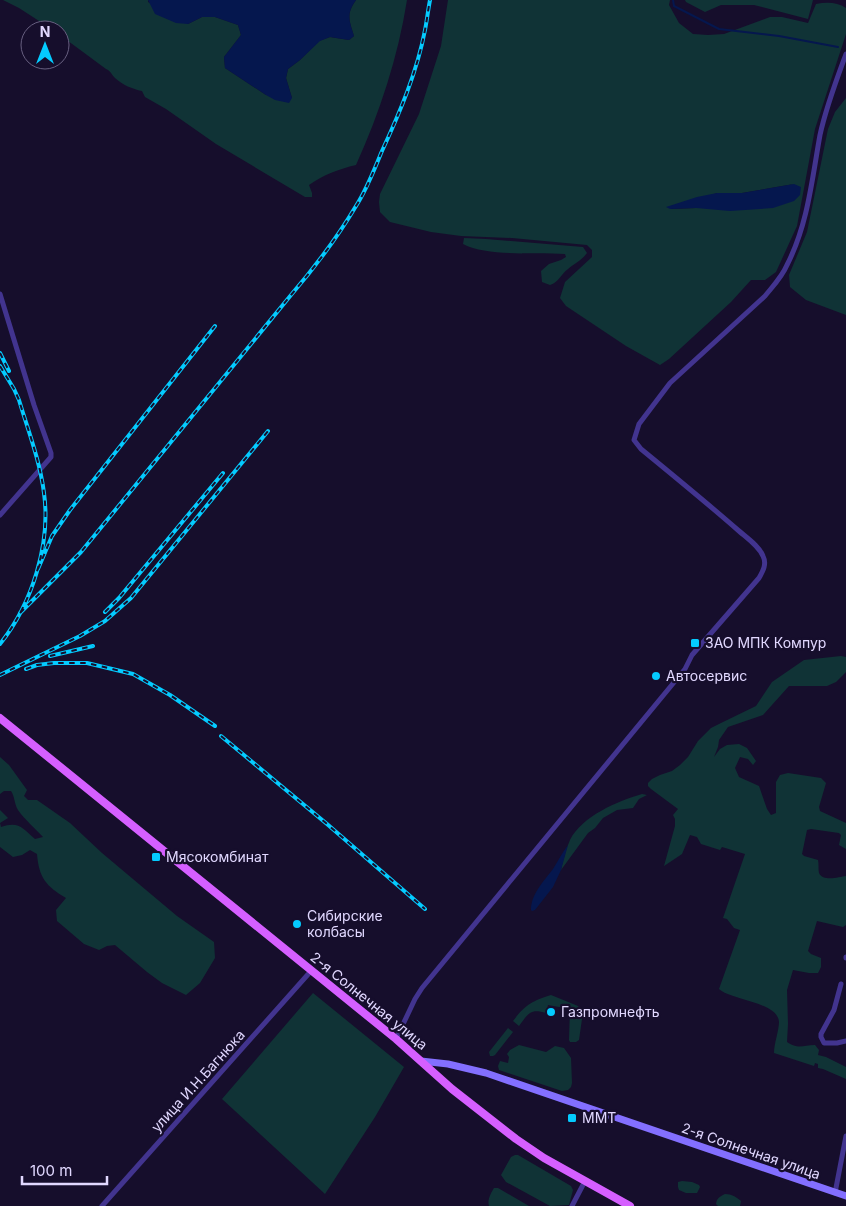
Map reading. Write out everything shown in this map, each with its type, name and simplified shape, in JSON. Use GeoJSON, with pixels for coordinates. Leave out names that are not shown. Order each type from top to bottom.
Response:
{"type":"FeatureCollection","features":[{"type":"Feature","properties":{"kind":"main road","name":"2-я Солнечная улица"},"geometry":{"type":"LineString","coordinates":[[0,718],[421,1061],[448,1064],[486,1073],[846,1196]]}},
{"type":"Feature","properties":{"kind":"main road"},"geometry":{"type":"LineString","coordinates":[[421,1061],[452,1089],[516,1139],[544,1158],[630,1206]]}},
{"type":"Feature","properties":{"kind":"street"},"geometry":{"type":"LineString","coordinates":[[396,1039],[422,988],[685,669],[692,655],[763,571],[765,564],[764,556],[758,548],[641,449],[634,440],[639,424],[670,383],[765,296],[787,266],[806,215],[825,118],[846,54]]}},
{"type":"Feature","properties":{"kind":"street"},"geometry":{"type":"LineString","coordinates":[[0,294],[51,457],[0,515]]}},
{"type":"Feature","properties":{"kind":"street","name":"улица И.Н.Багнюка"},"geometry":{"type":"LineString","coordinates":[[102,1206],[311,971]]}},
{"type":"Feature","properties":{"kind":"street"},"geometry":{"type":"LineString","coordinates":[[841,984],[834,1010],[821,1037],[824,1043],[846,1041]]}},
{"type":"Feature","properties":{"kind":"street"},"geometry":{"type":"LineString","coordinates":[[836,1193],[846,1136]]}},
{"type":"Feature","properties":{"kind":"street"},"geometry":{"type":"LineString","coordinates":[[572,1206],[585,1181]]}},
{"type":"Feature","properties":{"kind":"green space"},"geometry":{"type":"Polygon","coordinates":[[[3,0],[148,0],[148,2],[188,24],[202,17],[215,17],[238,25],[241,35],[224,57],[225,68],[266,95],[292,98],[286,78],[288,69],[319,41],[330,37],[349,40],[354,36],[349,17],[356,0],[407,0],[399,42],[387,84],[373,125],[356,165],[343,168],[314,181],[309,185],[312,197],[305,197],[216,144],[166,109],[145,97],[142,91],[121,83],[109,71],[70,42],[70,20],[38,20],[3,0]]]}},
{"type":"Feature","properties":{"kind":"green space"},"geometry":{"type":"Polygon","coordinates":[[[448,0],[670,0],[669,5],[679,23],[693,34],[708,35],[724,34],[770,17],[782,17],[808,23],[816,4],[832,3],[846,8],[846,34],[815,129],[797,226],[776,272],[765,280],[751,280],[731,302],[660,365],[626,346],[566,306],[560,298],[565,282],[592,257],[592,250],[587,245],[431,232],[390,222],[380,212],[380,194],[419,114],[441,46],[448,0]],[[794,184],[742,193],[717,193],[670,209],[696,208],[794,184]]]}},
{"type":"Feature","properties":{"kind":"green space"},"geometry":{"type":"Polygon","coordinates":[[[685,0],[813,0],[808,19],[754,5],[721,5],[705,12],[685,0]]]}},
{"type":"Feature","properties":{"kind":"green space"},"geometry":{"type":"Polygon","coordinates":[[[846,98],[846,315],[806,300],[790,287],[789,275],[807,232],[828,129],[835,112],[846,98]]]}},
{"type":"Feature","properties":{"kind":"green space"},"geometry":{"type":"Polygon","coordinates":[[[464,238],[583,247],[587,253],[556,282],[550,285],[542,282],[541,271],[549,264],[566,257],[565,254],[485,251],[463,244],[464,238]]]}},
{"type":"Feature","properties":{"kind":"green space"},"geometry":{"type":"Polygon","coordinates":[[[846,657],[846,672],[836,682],[827,686],[789,686],[763,715],[728,727],[719,740],[714,757],[720,749],[727,745],[739,744],[747,748],[756,761],[753,765],[748,759],[740,757],[735,768],[739,777],[759,786],[771,815],[776,813],[776,782],[780,775],[788,773],[821,778],[826,783],[819,807],[820,811],[846,823],[846,849],[839,845],[841,835],[839,833],[807,830],[802,854],[818,860],[821,876],[831,878],[846,876],[846,925],[843,927],[817,921],[808,951],[821,958],[821,967],[818,973],[793,970],[787,990],[787,1042],[798,1046],[815,1045],[819,1050],[818,1055],[846,1067],[846,1079],[818,1068],[818,1064],[815,1063],[814,1066],[774,1053],[779,1025],[777,1015],[763,1006],[725,993],[719,989],[740,930],[734,928],[727,919],[723,918],[745,854],[722,847],[720,850],[701,844],[697,837],[690,835],[682,854],[664,866],[675,826],[673,815],[678,809],[648,786],[652,779],[672,771],[680,765],[688,757],[698,741],[711,728],[756,706],[772,682],[804,660],[846,657]]]}},
{"type":"Feature","properties":{"kind":"green space"},"geometry":{"type":"Polygon","coordinates":[[[0,757],[9,765],[27,790],[24,796],[28,800],[37,800],[70,823],[102,853],[177,916],[214,942],[215,958],[200,983],[186,995],[162,983],[115,945],[99,950],[84,944],[57,921],[56,910],[66,898],[53,889],[45,880],[40,869],[37,854],[30,850],[22,855],[13,857],[0,847],[0,823],[1,827],[16,825],[35,839],[43,837],[18,810],[11,791],[4,791],[0,794],[0,757]]]}},
{"type":"Feature","properties":{"kind":"green space"},"geometry":{"type":"Polygon","coordinates":[[[642,794],[647,795],[639,799],[633,808],[617,810],[603,818],[588,833],[561,870],[570,840],[583,824],[612,805],[642,794]]]}},
{"type":"Feature","properties":{"kind":"green space"},"geometry":{"type":"Polygon","coordinates":[[[0,810],[8,818],[0,823],[0,810]]]}},
{"type":"Feature","properties":{"kind":"green space"},"geometry":{"type":"Polygon","coordinates":[[[313,993],[404,1067],[375,1117],[325,1194],[222,1099],[313,993]]]}},
{"type":"Feature","properties":{"kind":"green space"},"geometry":{"type":"Polygon","coordinates":[[[551,995],[578,1006],[583,1012],[579,1040],[576,1042],[570,1042],[569,1040],[570,1009],[548,1005],[546,1013],[536,1011],[530,1013],[519,1026],[513,1021],[529,1004],[551,995]]]}},
{"type":"Feature","properties":{"kind":"green space"},"geometry":{"type":"Polygon","coordinates":[[[508,1028],[513,1032],[495,1055],[490,1056],[489,1052],[508,1028]]]}},
{"type":"Feature","properties":{"kind":"green space"},"geometry":{"type":"Polygon","coordinates":[[[519,1045],[546,1052],[555,1046],[564,1048],[571,1058],[571,1087],[568,1090],[562,1091],[499,1070],[500,1061],[508,1063],[509,1057],[507,1054],[519,1045]]]}},
{"type":"Feature","properties":{"kind":"green space"},"geometry":{"type":"Polygon","coordinates":[[[515,1155],[571,1186],[573,1190],[569,1205],[550,1206],[506,1182],[501,1175],[511,1157],[515,1155]]]}},
{"type":"Feature","properties":{"kind":"green space"},"geometry":{"type":"Polygon","coordinates":[[[682,1181],[699,1185],[697,1193],[686,1193],[679,1190],[678,1182],[682,1181]]]}},
{"type":"Feature","properties":{"kind":"green space"},"geometry":{"type":"Polygon","coordinates":[[[494,1188],[498,1188],[529,1206],[489,1206],[489,1199],[494,1188]]]}},
{"type":"Feature","properties":{"kind":"green space"},"geometry":{"type":"Polygon","coordinates":[[[725,1194],[734,1196],[741,1201],[740,1206],[718,1206],[716,1204],[718,1199],[725,1194]]]}},
{"type":"Feature","properties":{"kind":"shaded area"},"geometry":{"type":"Polygon","coordinates":[[[148,0],[356,0],[349,17],[354,36],[349,40],[330,37],[320,41],[288,69],[286,78],[292,98],[289,103],[275,100],[225,68],[224,57],[241,35],[238,25],[215,17],[202,17],[188,24],[176,23],[155,14],[148,0]]]}},
{"type":"Feature","properties":{"kind":"shaded area"},"geometry":{"type":"Polygon","coordinates":[[[794,184],[801,187],[800,195],[794,201],[773,208],[730,211],[696,208],[670,209],[666,207],[717,193],[742,193],[794,184]]]}},
{"type":"Feature","properties":{"kind":"shaded area"},"geometry":{"type":"Polygon","coordinates":[[[568,845],[561,870],[553,887],[535,910],[532,911],[533,899],[536,893],[568,845]]]}},
{"type":"Feature","properties":{"kind":"waterway"},"geometry":{"type":"LineString","coordinates":[[673,0],[674,6],[719,29],[779,36],[838,47]]}},
{"type":"Feature","properties":{"kind":"railway"},"geometry":{"type":"LineString","coordinates":[[20,613],[81,552],[309,274],[341,229],[367,186],[407,92],[422,46],[430,0]]}},
{"type":"Feature","properties":{"kind":"railway"},"geometry":{"type":"LineString","coordinates":[[38,569],[52,536],[70,510],[215,326]]}},
{"type":"Feature","properties":{"kind":"railway"},"geometry":{"type":"LineString","coordinates":[[0,353],[9,371]]}},
{"type":"Feature","properties":{"kind":"railway"},"geometry":{"type":"LineString","coordinates":[[0,366],[19,400],[30,434],[42,481],[45,512],[45,532],[37,573],[21,611],[0,644]]}},
{"type":"Feature","properties":{"kind":"railway"},"geometry":{"type":"LineString","coordinates":[[0,675],[80,636],[105,621],[131,598],[268,431]]}},
{"type":"Feature","properties":{"kind":"railway"},"geometry":{"type":"LineString","coordinates":[[105,612],[119,598],[223,473]]}},
{"type":"Feature","properties":{"kind":"railway"},"geometry":{"type":"LineString","coordinates":[[50,656],[93,646]]}},
{"type":"Feature","properties":{"kind":"railway"},"geometry":{"type":"LineString","coordinates":[[26,669],[37,665],[54,663],[87,663],[133,674],[170,695],[215,726]]}},
{"type":"Feature","properties":{"kind":"railway"},"geometry":{"type":"LineString","coordinates":[[221,736],[425,909]]}},
{"type":"Feature","properties":{"kind":"place","name":"ЗАО МПК Компур"},"geometry":{"type":"Point","coordinates":[695,643]}},
{"type":"Feature","properties":{"kind":"place","name":"Автосервис"},"geometry":{"type":"Point","coordinates":[656,676]}},
{"type":"Feature","properties":{"kind":"place","name":"Мясокомбинат"},"geometry":{"type":"Point","coordinates":[156,857]}},
{"type":"Feature","properties":{"kind":"place","name":"Сибирские колбасы"},"geometry":{"type":"Point","coordinates":[297,924]}},
{"type":"Feature","properties":{"kind":"place","name":"Газпромнефть"},"geometry":{"type":"Point","coordinates":[551,1012]}},
{"type":"Feature","properties":{"kind":"place","name":"ММТ"},"geometry":{"type":"Point","coordinates":[572,1118]}}]}
